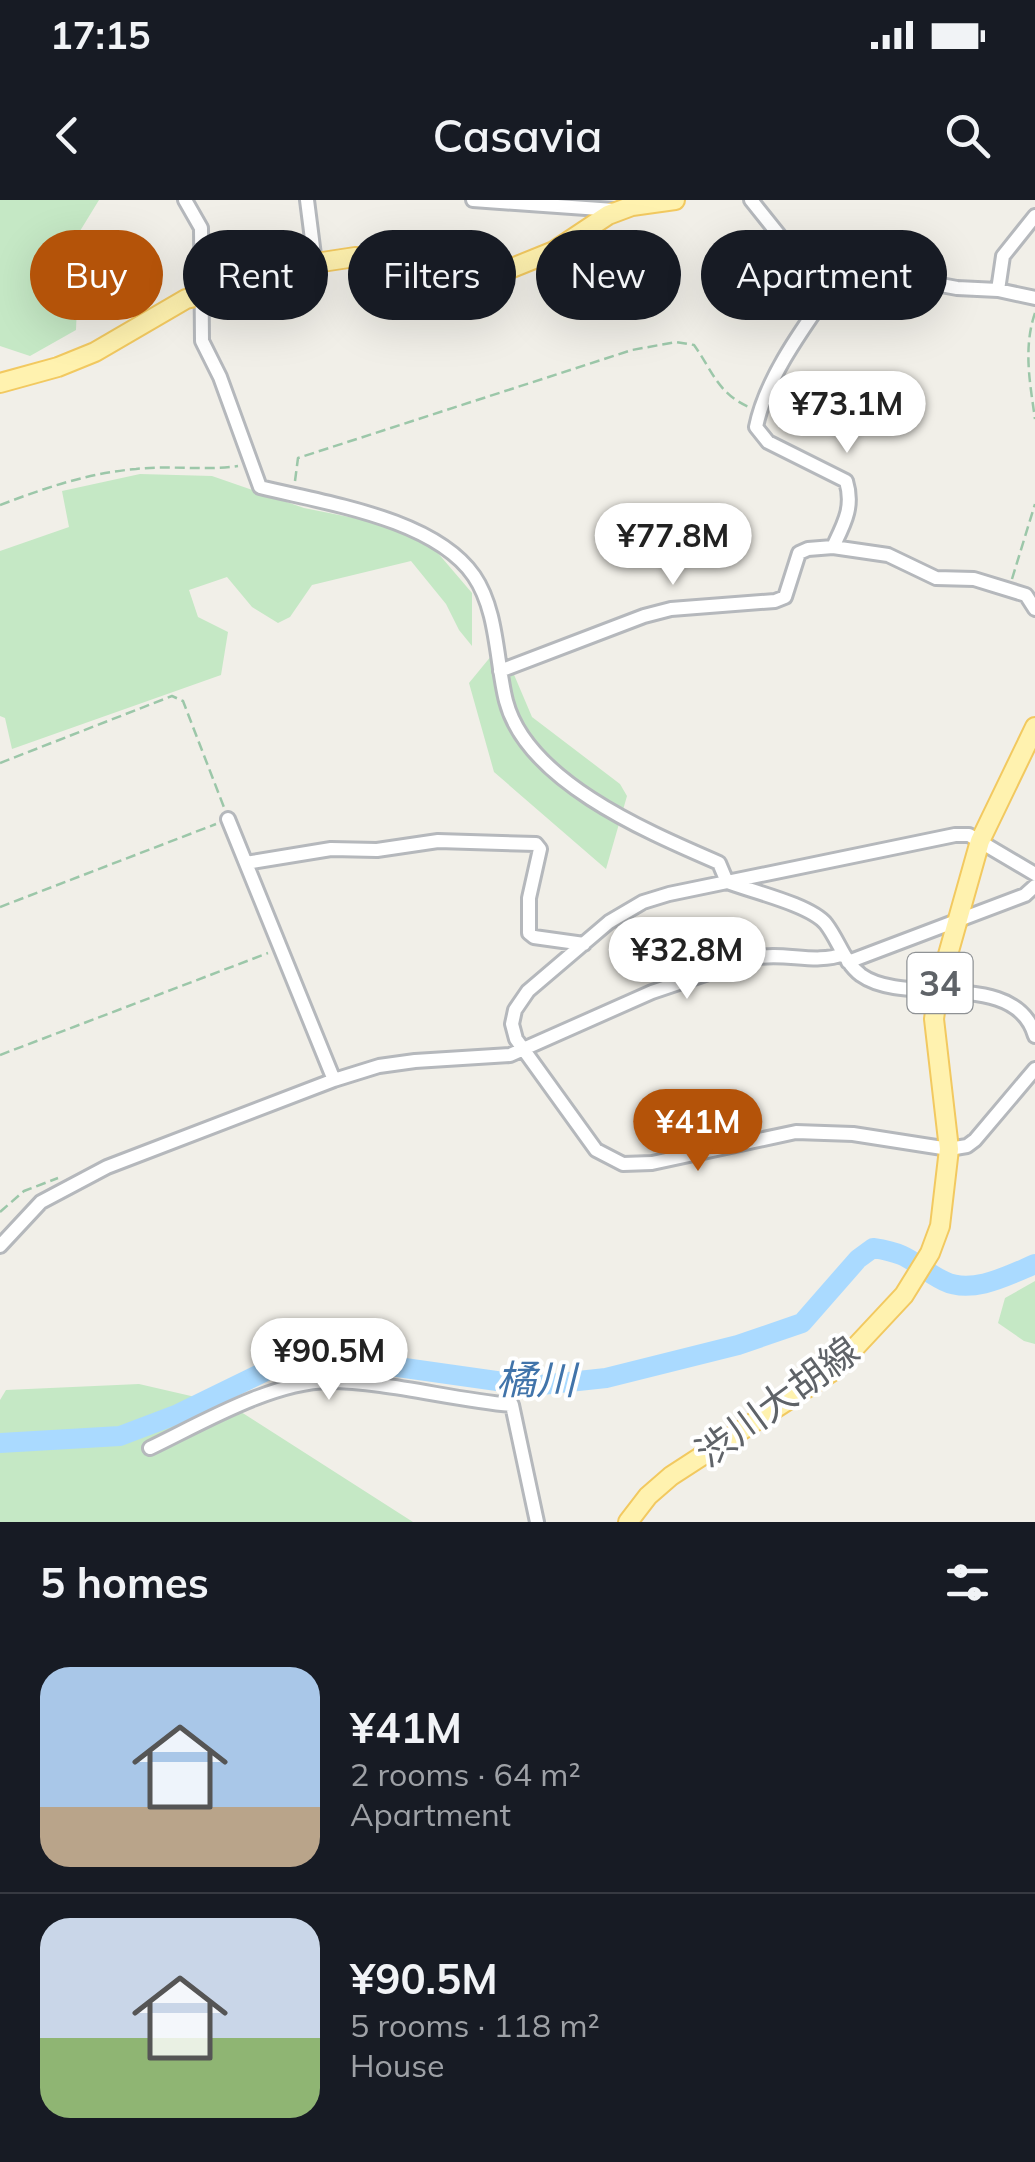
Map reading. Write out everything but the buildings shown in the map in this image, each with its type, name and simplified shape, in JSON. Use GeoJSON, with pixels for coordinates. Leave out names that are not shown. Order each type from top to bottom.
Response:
{"type":"FeatureCollection","features":[{"type":"Feature","properties":{"kind":"main road"},"geometry":{"type":"LineString","coordinates":[[328,261],[370,256],[441,269],[512,268],[554,251],[593,223],[621,210],[676,200]]}},
{"type":"Feature","properties":{"kind":"main road"},"geometry":{"type":"LineString","coordinates":[[0,383],[58,368],[95,352],[183,301]]}},
{"type":"Feature","properties":{"kind":"main road","name":"34"},"geometry":{"type":"LineString","coordinates":[[949,1149],[934,1019],[938,990],[980,841],[1035,727]]}},
{"type":"Feature","properties":{"kind":"main road","name":"渋川大胡線"},"geometry":{"type":"LineString","coordinates":[[628,1522],[648,1496],[672,1476],[833,1372],[904,1295],[930,1253],[943,1209],[949,1149]]}},
{"type":"Feature","properties":{"kind":"street"},"geometry":{"type":"LineString","coordinates":[[307,200],[311,230]]}},
{"type":"Feature","properties":{"kind":"street"},"geometry":{"type":"LineString","coordinates":[[473,200],[621,210]]}},
{"type":"Feature","properties":{"kind":"street"},"geometry":{"type":"LineString","coordinates":[[752,200],[775,230]]}},
{"type":"Feature","properties":{"kind":"street"},"geometry":{"type":"LineString","coordinates":[[189,202],[201,230]]}},
{"type":"Feature","properties":{"kind":"street"},"geometry":{"type":"LineString","coordinates":[[998,290],[1003,256],[1035,216]]}},
{"type":"Feature","properties":{"kind":"street"},"geometry":{"type":"LineString","coordinates":[[947,286],[998,290],[1035,298]]}},
{"type":"Feature","properties":{"kind":"street"},"geometry":{"type":"LineString","coordinates":[[201,320],[202,341],[220,377],[260,487],[381,515],[403,524],[455,556],[474,576],[486,604],[508,706],[520,731],[543,758],[604,808],[719,863],[727,882],[811,912],[824,922],[863,977],[881,983],[983,995],[1004,1002],[1031,1023],[1035,1036]]}},
{"type":"Feature","properties":{"kind":"street"},"geometry":{"type":"LineString","coordinates":[[811,320],[792,348],[760,411],[756,428],[768,442],[846,482],[851,496],[849,514],[833,546]]}},
{"type":"Feature","properties":{"kind":"street"},"geometry":{"type":"LineString","coordinates":[[500,672],[657,613],[776,601],[785,597],[799,553],[833,546],[888,555],[936,578],[974,579],[1026,596],[1035,610]]}},
{"type":"Feature","properties":{"kind":"street"},"geometry":{"type":"LineString","coordinates":[[228,819],[334,1080]]}},
{"type":"Feature","properties":{"kind":"street"},"geometry":{"type":"LineString","coordinates":[[1035,874],[969,835],[643,902],[610,922],[528,991],[512,1024],[523,1050],[596,1150],[622,1164],[652,1163],[796,1132],[820,1131],[949,1149],[967,1146],[1035,1070]]}},
{"type":"Feature","properties":{"kind":"street"},"geometry":{"type":"LineString","coordinates":[[246,863],[331,848],[377,850],[438,841],[536,844],[540,850],[530,898],[529,933],[584,944]]}},
{"type":"Feature","properties":{"kind":"street"},"geometry":{"type":"LineString","coordinates":[[0,1246],[42,1202],[107,1168],[334,1080],[379,1066],[510,1055],[652,992],[753,958],[770,954],[846,958],[956,922],[1026,895],[1035,886]]}},
{"type":"Feature","properties":{"kind":"street"},"geometry":{"type":"LineString","coordinates":[[150,1448],[293,1386],[329,1381],[512,1406],[538,1522]]}},
{"type":"Feature","properties":{"kind":"path"},"geometry":{"type":"LineString","coordinates":[[1035,313],[1029,330],[1028,373],[1035,419]]}},
{"type":"Feature","properties":{"kind":"path"},"geometry":{"type":"LineString","coordinates":[[293,495],[298,458],[632,350],[676,342],[694,345],[713,379],[731,399],[760,411]]}},
{"type":"Feature","properties":{"kind":"path"},"geometry":{"type":"LineString","coordinates":[[0,505],[70,479],[140,468],[211,470],[250,464]]}},
{"type":"Feature","properties":{"kind":"path"},"geometry":{"type":"LineString","coordinates":[[1008,591],[1035,504]]}},
{"type":"Feature","properties":{"kind":"path"},"geometry":{"type":"LineString","coordinates":[[0,763],[172,696],[184,701],[228,819],[0,908]]}},
{"type":"Feature","properties":{"kind":"path"},"geometry":{"type":"LineString","coordinates":[[0,1056],[278,949]]}},
{"type":"Feature","properties":{"kind":"green space"},"geometry":{"type":"Polygon","coordinates":[[[0,200],[99,200],[81,230],[30,230],[30,320],[76,320],[76,330],[30,356],[0,346],[0,200]]]}},
{"type":"Feature","properties":{"kind":"green space"},"geometry":{"type":"Polygon","coordinates":[[[140,474],[212,476],[304,508],[394,526],[437,552],[472,593],[472,646],[446,604],[411,561],[312,585],[290,617],[278,623],[252,607],[227,577],[189,590],[198,617],[228,632],[221,675],[12,749],[5,718],[0,716],[0,551],[69,527],[62,491],[140,474]]]}},
{"type":"Feature","properties":{"kind":"green space"},"geometry":{"type":"Polygon","coordinates":[[[501,644],[532,717],[620,784],[627,796],[606,869],[494,772],[469,683],[501,644]]]}},
{"type":"Feature","properties":{"kind":"green space"},"geometry":{"type":"Polygon","coordinates":[[[1035,1281],[1035,1344],[998,1323],[1005,1298],[1035,1281]]]}},
{"type":"Feature","properties":{"kind":"green space"},"geometry":{"type":"Polygon","coordinates":[[[139,1384],[230,1405],[413,1522],[0,1522],[0,1400],[6,1390],[139,1384]]]}},
{"type":"Feature","properties":{"kind":"waterway","name":"橘川"},"geometry":{"type":"LineString","coordinates":[[0,1443],[120,1436],[178,1414],[270,1369],[304,1361],[341,1359],[532,1386],[606,1378],[738,1345],[802,1323],[858,1259],[873,1248],[905,1257],[955,1285],[990,1282],[1035,1264]]}}]}
